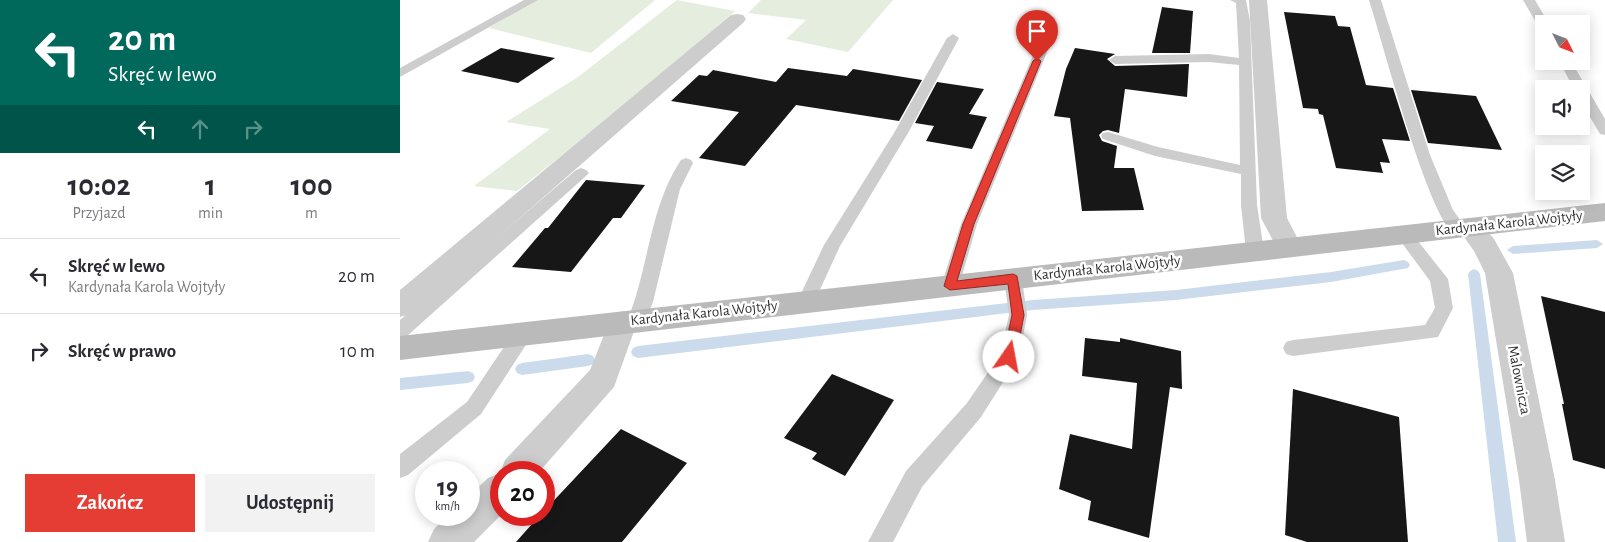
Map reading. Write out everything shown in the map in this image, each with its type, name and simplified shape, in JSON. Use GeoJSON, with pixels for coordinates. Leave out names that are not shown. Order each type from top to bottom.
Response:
{"type":"FeatureCollection","features":[{"type":"Feature","properties":{"kind":"street"},"geometry":{"type":"LineString","coordinates":[[1258,0],[1274,218],[1289,248]]}},
{"type":"Feature","properties":{"kind":"street"},"geometry":{"type":"LineString","coordinates":[[400,306],[738,19]]}},
{"type":"Feature","properties":{"kind":"street","name":"Kardynała Karola Wojtyły"},"geometry":{"type":"LineString","coordinates":[[400,348],[950,286],[1015,297],[1255,251],[1605,212]]}},
{"type":"Feature","properties":{"kind":"street","name":"Malownicza"},"geometry":{"type":"LineString","coordinates":[[1464,228],[1485,246],[1498,273],[1537,480],[1546,542]]}},
{"type":"Feature","properties":{"kind":"street"},"geometry":{"type":"LineString","coordinates":[[527,461],[603,378],[629,322]]}},
{"type":"Feature","properties":{"kind":"street"},"geometry":{"type":"LineString","coordinates":[[447,542],[490,501]]}},
{"type":"Feature","properties":{"kind":"lane"},"geometry":{"type":"LineString","coordinates":[[400,73],[532,0]]}},
{"type":"Feature","properties":{"kind":"lane"},"geometry":{"type":"LineString","coordinates":[[1236,0],[1241,1],[1244,20],[1249,205],[1255,251]]}},
{"type":"Feature","properties":{"kind":"lane"},"geometry":{"type":"LineString","coordinates":[[1375,0],[1423,155],[1446,211],[1464,228]]}},
{"type":"Feature","properties":{"kind":"lane"},"geometry":{"type":"LineString","coordinates":[[1529,0],[1538,15]]}},
{"type":"Feature","properties":{"kind":"lane"},"geometry":{"type":"LineString","coordinates":[[950,286],[969,224],[1052,25],[1050,19]]}},
{"type":"Feature","properties":{"kind":"lane"},"geometry":{"type":"LineString","coordinates":[[806,302],[832,245],[901,133],[953,38]]}},
{"type":"Feature","properties":{"kind":"lane"},"geometry":{"type":"LineString","coordinates":[[1115,60],[1209,58],[1245,62]]}},
{"type":"Feature","properties":{"kind":"lane"},"geometry":{"type":"LineString","coordinates":[[1590,105],[1605,131]]}},
{"type":"Feature","properties":{"kind":"lane"},"geometry":{"type":"LineString","coordinates":[[1108,136],[1155,151],[1248,172]]}},
{"type":"Feature","properties":{"kind":"lane"},"geometry":{"type":"LineString","coordinates":[[629,322],[644,302],[672,189],[686,163]]}},
{"type":"Feature","properties":{"kind":"lane"},"geometry":{"type":"LineString","coordinates":[[400,331],[581,174]]}},
{"type":"Feature","properties":{"kind":"lane"},"geometry":{"type":"LineString","coordinates":[[1293,348],[1431,332],[1444,308],[1440,279],[1404,235]]}},
{"type":"Feature","properties":{"kind":"lane"},"geometry":{"type":"LineString","coordinates":[[880,542],[914,480],[974,410],[1009,357],[1015,297]]}},
{"type":"Feature","properties":{"kind":"lane"},"geometry":{"type":"LineString","coordinates":[[400,468],[474,408],[523,334]]}},
{"type":"Feature","properties":{"kind":"green space"},"geometry":{"type":"Polygon","coordinates":[[[535,0],[655,0],[591,53],[489,28],[535,0]]]}},
{"type":"Feature","properties":{"kind":"green space"},"geometry":{"type":"Polygon","coordinates":[[[677,0],[735,11],[637,95],[517,191],[474,186],[550,129],[506,122],[578,77],[677,0]]]}},
{"type":"Feature","properties":{"kind":"green space"},"geometry":{"type":"Polygon","coordinates":[[[761,0],[893,0],[848,52],[786,39],[806,20],[748,13],[761,0]]]}},
{"type":"Feature","properties":{"kind":"building"},"geometry":{"type":"Polygon","coordinates":[[[1162,7],[1193,11],[1190,53],[1152,53],[1162,7]]]}},
{"type":"Feature","properties":{"kind":"building"},"geometry":{"type":"Polygon","coordinates":[[[1284,12],[1335,16],[1338,26],[1350,27],[1366,85],[1393,88],[1410,141],[1382,139],[1390,163],[1380,162],[1383,173],[1336,168],[1323,115],[1319,114],[1318,109],[1303,108],[1284,12]]]}},
{"type":"Feature","properties":{"kind":"building"},"geometry":{"type":"Polygon","coordinates":[[[501,48],[555,58],[518,83],[461,71],[501,48]]]}},
{"type":"Feature","properties":{"kind":"building"},"geometry":{"type":"Polygon","coordinates":[[[1075,48],[1115,54],[1107,59],[1115,66],[1189,64],[1187,97],[1125,89],[1119,133],[1108,130],[1103,131],[1099,135],[1102,141],[1117,146],[1114,168],[1134,168],[1144,210],[1082,211],[1070,118],[1054,116],[1066,69],[1075,48]]]}},
{"type":"Feature","properties":{"kind":"building"},"geometry":{"type":"Polygon","coordinates":[[[788,68],[847,76],[853,69],[922,80],[899,121],[796,105],[745,166],[699,158],[739,112],[671,101],[699,75],[707,76],[713,70],[776,82],[788,68]]]}},
{"type":"Feature","properties":{"kind":"building"},"geometry":{"type":"Polygon","coordinates":[[[937,82],[984,89],[969,114],[987,117],[972,149],[926,141],[934,126],[915,123],[937,82]]]}},
{"type":"Feature","properties":{"kind":"building"},"geometry":{"type":"Polygon","coordinates":[[[1411,90],[1476,96],[1502,150],[1428,143],[1411,90]]]}},
{"type":"Feature","properties":{"kind":"building"},"geometry":{"type":"Polygon","coordinates":[[[586,180],[645,185],[621,218],[613,218],[571,272],[512,267],[545,228],[548,228],[586,180]]]}},
{"type":"Feature","properties":{"kind":"building"},"geometry":{"type":"Polygon","coordinates":[[[1541,296],[1605,312],[1605,469],[1573,460],[1562,404],[1564,404],[1541,296]]]}},
{"type":"Feature","properties":{"kind":"building"},"geometry":{"type":"Polygon","coordinates":[[[1085,338],[1120,342],[1120,338],[1181,351],[1182,389],[1170,387],[1149,538],[1088,520],[1091,501],[1059,489],[1070,434],[1132,449],[1137,383],[1082,376],[1085,338]]]}},
{"type":"Feature","properties":{"kind":"building"},"geometry":{"type":"Polygon","coordinates":[[[832,374],[894,400],[845,476],[812,459],[817,453],[784,438],[832,374]]]}},
{"type":"Feature","properties":{"kind":"building"},"geometry":{"type":"Polygon","coordinates":[[[1293,389],[1399,417],[1408,542],[1307,542],[1285,535],[1293,389]]]}},
{"type":"Feature","properties":{"kind":"building"},"geometry":{"type":"Polygon","coordinates":[[[621,429],[687,463],[622,542],[516,542],[530,526],[555,526],[555,499],[621,429]]]}},
{"type":"Feature","properties":{"kind":"waterway"},"geometry":{"type":"LineString","coordinates":[[1513,250],[1597,244]]}},
{"type":"Feature","properties":{"kind":"waterway"},"geometry":{"type":"LineString","coordinates":[[638,352],[1033,305],[1176,295],[1331,277],[1404,265]]}},
{"type":"Feature","properties":{"kind":"waterway"},"geometry":{"type":"LineString","coordinates":[[1474,274],[1507,542]]}},
{"type":"Feature","properties":{"kind":"waterway"},"geometry":{"type":"LineString","coordinates":[[522,369],[588,360]]}},
{"type":"Feature","properties":{"kind":"waterway"},"geometry":{"type":"LineString","coordinates":[[400,384],[468,377]]}},
{"type":"Feature","properties":{"kind":"route"},"geometry":{"type":"LineString","coordinates":[[1009,357],[1018,315],[1013,279],[950,286],[969,224],[1037,61]]}}]}
